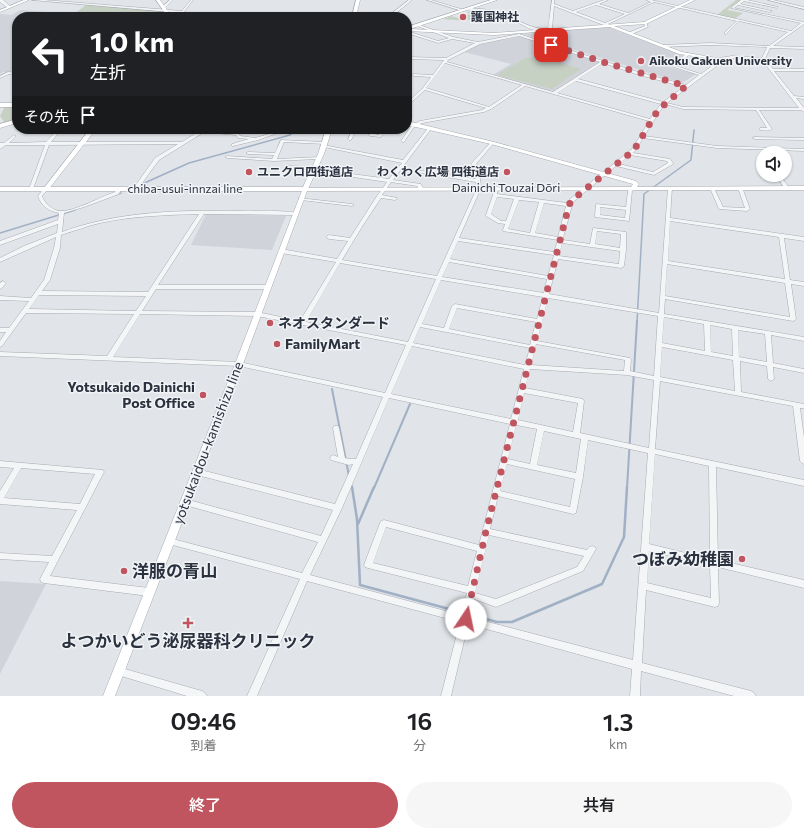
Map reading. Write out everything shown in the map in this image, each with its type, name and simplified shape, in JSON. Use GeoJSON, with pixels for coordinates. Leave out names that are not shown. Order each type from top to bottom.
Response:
{"type":"FeatureCollection","features":[{"type":"Feature","properties":{"kind":"main road"},"geometry":{"type":"LineString","coordinates":[[355,12],[358,0]]}},
{"type":"Feature","properties":{"kind":"main road"},"geometry":{"type":"LineString","coordinates":[[305,189],[325,144],[328,134]]}},
{"type":"Feature","properties":{"kind":"main road","name":"chiba-usui-innzai line"},"geometry":{"type":"LineString","coordinates":[[0,189],[305,189]]}},
{"type":"Feature","properties":{"kind":"street"},"geometry":{"type":"LineString","coordinates":[[1,10],[24,0]]}},
{"type":"Feature","properties":{"kind":"street"},"geometry":{"type":"LineString","coordinates":[[33,0],[92,5],[165,7],[172,0]]}},
{"type":"Feature","properties":{"kind":"street"},"geometry":{"type":"LineString","coordinates":[[58,2],[62,0]]}},
{"type":"Feature","properties":{"kind":"street"},"geometry":{"type":"LineString","coordinates":[[92,5],[101,0]]}},
{"type":"Feature","properties":{"kind":"street"},"geometry":{"type":"LineString","coordinates":[[153,0],[158,5],[183,12],[192,0]]}},
{"type":"Feature","properties":{"kind":"street"},"geometry":{"type":"LineString","coordinates":[[158,0],[165,7]]}},
{"type":"Feature","properties":{"kind":"street"},"geometry":{"type":"LineString","coordinates":[[164,0],[168,12]]}},
{"type":"Feature","properties":{"kind":"street"},"geometry":{"type":"LineString","coordinates":[[395,12],[411,0]]}},
{"type":"Feature","properties":{"kind":"street"},"geometry":{"type":"LineString","coordinates":[[428,0],[463,10]]}},
{"type":"Feature","properties":{"kind":"street"},"geometry":{"type":"LineString","coordinates":[[412,28],[495,0]]}},
{"type":"Feature","properties":{"kind":"street"},"geometry":{"type":"LineString","coordinates":[[468,9],[503,14],[538,30],[546,30],[550,29],[553,0]]}},
{"type":"Feature","properties":{"kind":"street"},"geometry":{"type":"LineString","coordinates":[[574,12],[607,0]]}},
{"type":"Feature","properties":{"kind":"street"},"geometry":{"type":"LineString","coordinates":[[647,0],[792,32]]}},
{"type":"Feature","properties":{"kind":"street"},"geometry":{"type":"LineString","coordinates":[[412,100],[424,89],[445,61],[478,43],[511,35],[546,30],[645,23],[693,0]]}},
{"type":"Feature","properties":{"kind":"street"},"geometry":{"type":"LineString","coordinates":[[777,7],[743,0],[732,8],[804,23]]}},
{"type":"Feature","properties":{"kind":"street"},"geometry":{"type":"LineString","coordinates":[[769,0],[804,8]]}},
{"type":"Feature","properties":{"kind":"street"},"geometry":{"type":"LineString","coordinates":[[1,1],[9,7]]}},
{"type":"Feature","properties":{"kind":"street"},"geometry":{"type":"LineString","coordinates":[[608,25],[653,2]]}},
{"type":"Feature","properties":{"kind":"street"},"geometry":{"type":"LineString","coordinates":[[762,15],[784,3]]}},
{"type":"Feature","properties":{"kind":"street"},"geometry":{"type":"LineString","coordinates":[[596,4],[629,14]]}},
{"type":"Feature","properties":{"kind":"street"},"geometry":{"type":"LineString","coordinates":[[737,4],[770,11]]}},
{"type":"Feature","properties":{"kind":"street"},"geometry":{"type":"LineString","coordinates":[[552,5],[688,54],[720,59],[732,57],[763,59]]}},
{"type":"Feature","properties":{"kind":"street"},"geometry":{"type":"LineString","coordinates":[[726,33],[738,21]]}},
{"type":"Feature","properties":{"kind":"street"},"geometry":{"type":"LineString","coordinates":[[631,34],[647,26],[645,23]]}},
{"type":"Feature","properties":{"kind":"street"},"geometry":{"type":"LineString","coordinates":[[763,59],[769,47],[804,23]]}},
{"type":"Feature","properties":{"kind":"street"},"geometry":{"type":"LineString","coordinates":[[418,25],[452,38],[478,43]]}},
{"type":"Feature","properties":{"kind":"street"},"geometry":{"type":"LineString","coordinates":[[412,30],[525,36],[603,62],[686,86]]}},
{"type":"Feature","properties":{"kind":"street"},"geometry":{"type":"LineString","coordinates":[[412,32],[438,42],[452,38]]}},
{"type":"Feature","properties":{"kind":"street"},"geometry":{"type":"LineString","coordinates":[[663,46],[710,44],[804,48]]}},
{"type":"Feature","properties":{"kind":"street"},"geometry":{"type":"LineString","coordinates":[[688,54],[673,66],[702,75]]}},
{"type":"Feature","properties":{"kind":"street"},"geometry":{"type":"LineString","coordinates":[[412,58],[445,61],[523,86],[554,93],[652,121]]}},
{"type":"Feature","properties":{"kind":"street"},"geometry":{"type":"LineString","coordinates":[[446,696],[467,616],[471,593],[527,367],[569,205],[571,201],[630,154],[664,103],[721,61],[720,59]]}},
{"type":"Feature","properties":{"kind":"street"},"geometry":{"type":"LineString","coordinates":[[763,59],[803,110]]}},
{"type":"Feature","properties":{"kind":"street"},"geometry":{"type":"LineString","coordinates":[[554,93],[603,62]]}},
{"type":"Feature","properties":{"kind":"street"},"geometry":{"type":"LineString","coordinates":[[771,70],[804,70]]}},
{"type":"Feature","properties":{"kind":"street"},"geometry":{"type":"LineString","coordinates":[[0,77],[8,73],[12,73]]}},
{"type":"Feature","properties":{"kind":"street"},"geometry":{"type":"LineString","coordinates":[[414,75],[433,76]]}},
{"type":"Feature","properties":{"kind":"street"},"geometry":{"type":"LineString","coordinates":[[576,80],[683,108],[803,110]]}},
{"type":"Feature","properties":{"kind":"street"},"geometry":{"type":"LineString","coordinates":[[412,129],[415,125],[421,122],[484,111],[523,86]]}},
{"type":"Feature","properties":{"kind":"street"},"geometry":{"type":"LineString","coordinates":[[424,89],[490,108]]}},
{"type":"Feature","properties":{"kind":"street"},"geometry":{"type":"LineString","coordinates":[[793,97],[804,98]]}},
{"type":"Feature","properties":{"kind":"street"},"geometry":{"type":"LineString","coordinates":[[0,104],[12,105]]}},
{"type":"Feature","properties":{"kind":"street"},"geometry":{"type":"LineString","coordinates":[[757,109],[770,129],[761,129]]}},
{"type":"Feature","properties":{"kind":"street"},"geometry":{"type":"LineString","coordinates":[[0,126],[12,122]]}},
{"type":"Feature","properties":{"kind":"street"},"geometry":{"type":"LineString","coordinates":[[412,124],[492,143],[634,182],[636,184],[630,191],[627,220],[597,216],[598,205],[628,208]]}},
{"type":"Feature","properties":{"kind":"street"},"geometry":{"type":"LineString","coordinates":[[302,323],[379,196],[430,128]]}},
{"type":"Feature","properties":{"kind":"street"},"geometry":{"type":"LineString","coordinates":[[30,189],[48,143],[56,134]]}},
{"type":"Feature","properties":{"kind":"street"},"geometry":{"type":"LineString","coordinates":[[62,215],[48,208],[41,200],[40,196],[89,134]]}},
{"type":"Feature","properties":{"kind":"street"},"geometry":{"type":"LineString","coordinates":[[135,189],[158,159],[198,134]]}},
{"type":"Feature","properties":{"kind":"street"},"geometry":{"type":"LineString","coordinates":[[237,134],[239,137],[257,139]]}},
{"type":"Feature","properties":{"kind":"street"},"geometry":{"type":"LineString","coordinates":[[233,145],[273,134]]}},
{"type":"Feature","properties":{"kind":"street"},"geometry":{"type":"LineString","coordinates":[[350,139],[352,134]]}},
{"type":"Feature","properties":{"kind":"street"},"geometry":{"type":"LineString","coordinates":[[372,134],[380,136],[381,134]]}},
{"type":"Feature","properties":{"kind":"street"},"geometry":{"type":"LineString","coordinates":[[403,141],[408,134]]}},
{"type":"Feature","properties":{"kind":"street"},"geometry":{"type":"LineString","coordinates":[[0,148],[7,144],[14,136]]}},
{"type":"Feature","properties":{"kind":"street"},"geometry":{"type":"LineString","coordinates":[[642,137],[693,145],[756,148]]}},
{"type":"Feature","properties":{"kind":"street"},"geometry":{"type":"LineString","coordinates":[[760,146],[754,138],[804,139]]}},
{"type":"Feature","properties":{"kind":"street"},"geometry":{"type":"LineString","coordinates":[[274,160],[282,141],[325,144],[405,162]]}},
{"type":"Feature","properties":{"kind":"street"},"geometry":{"type":"LineString","coordinates":[[0,144],[183,143]]}},
{"type":"Feature","properties":{"kind":"street"},"geometry":{"type":"LineString","coordinates":[[252,696],[305,576],[338,508],[479,188],[477,166],[473,164],[492,143]]}},
{"type":"Feature","properties":{"kind":"street"},"geometry":{"type":"LineString","coordinates":[[792,149],[804,150]]}},
{"type":"Feature","properties":{"kind":"street"},"geometry":{"type":"LineString","coordinates":[[248,152],[276,154]]}},
{"type":"Feature","properties":{"kind":"street"},"geometry":{"type":"LineString","coordinates":[[256,159],[258,153]]}},
{"type":"Feature","properties":{"kind":"street"},"geometry":{"type":"LineString","coordinates":[[616,165],[654,174],[671,163],[668,160],[630,154]]}},
{"type":"Feature","properties":{"kind":"street"},"geometry":{"type":"LineString","coordinates":[[227,157],[274,160],[318,158]]}},
{"type":"Feature","properties":{"kind":"street"},"geometry":{"type":"LineString","coordinates":[[288,167],[391,180],[419,185],[421,188]]}},
{"type":"Feature","properties":{"kind":"street"},"geometry":{"type":"LineString","coordinates":[[417,172],[478,181]]}},
{"type":"Feature","properties":{"kind":"street"},"geometry":{"type":"LineString","coordinates":[[783,182],[787,188]]}},
{"type":"Feature","properties":{"kind":"street","name":"Dainichi Touzai Dōri"},"geometry":{"type":"LineString","coordinates":[[305,189],[479,188],[496,192],[588,188],[804,188]]}},
{"type":"Feature","properties":{"kind":"street"},"geometry":{"type":"LineString","coordinates":[[635,696],[670,188]]}},
{"type":"Feature","properties":{"kind":"street"},"geometry":{"type":"LineString","coordinates":[[712,188],[721,208],[747,210],[748,209],[740,188]]}},
{"type":"Feature","properties":{"kind":"street"},"geometry":{"type":"LineString","coordinates":[[0,243],[116,193],[119,189]]}},
{"type":"Feature","properties":{"kind":"street","name":"yotsukaidou-kamishizu line"},"geometry":{"type":"LineString","coordinates":[[108,696],[239,364],[305,189]]}},
{"type":"Feature","properties":{"kind":"street"},"geometry":{"type":"LineString","coordinates":[[508,223],[500,222],[488,216],[496,192],[517,198],[569,205]]}},
{"type":"Feature","properties":{"kind":"street"},"geometry":{"type":"LineString","coordinates":[[379,196],[395,199]]}},
{"type":"Feature","properties":{"kind":"street"},"geometry":{"type":"LineString","coordinates":[[517,198],[505,230],[592,246],[623,250]]}},
{"type":"Feature","properties":{"kind":"street"},"geometry":{"type":"LineString","coordinates":[[301,199],[352,205]]}},
{"type":"Feature","properties":{"kind":"street"},"geometry":{"type":"LineString","coordinates":[[532,234],[542,201]]}},
{"type":"Feature","properties":{"kind":"street"},"geometry":{"type":"LineString","coordinates":[[0,260],[59,235],[113,219],[203,212],[296,214]]}},
{"type":"Feature","properties":{"kind":"street"},"geometry":{"type":"LineString","coordinates":[[108,359],[203,212]]}},
{"type":"Feature","properties":{"kind":"street"},"geometry":{"type":"LineString","coordinates":[[0,345],[47,280],[59,235],[62,215]]}},
{"type":"Feature","properties":{"kind":"street"},"geometry":{"type":"LineString","coordinates":[[668,219],[804,239]]}},
{"type":"Feature","properties":{"kind":"street"},"geometry":{"type":"LineString","coordinates":[[456,239],[620,266],[624,233],[595,229],[592,246]]}},
{"type":"Feature","properties":{"kind":"street"},"geometry":{"type":"LineString","coordinates":[[663,296],[794,319],[781,235]]}},
{"type":"Feature","properties":{"kind":"street"},"geometry":{"type":"LineString","coordinates":[[0,236],[6,240]]}},
{"type":"Feature","properties":{"kind":"street"},"geometry":{"type":"LineString","coordinates":[[329,237],[352,240]]}},
{"type":"Feature","properties":{"kind":"street"},"geometry":{"type":"LineString","coordinates":[[281,251],[804,339]]}},
{"type":"Feature","properties":{"kind":"street"},"geometry":{"type":"LineString","coordinates":[[447,260],[551,278]]}},
{"type":"Feature","properties":{"kind":"street"},"geometry":{"type":"LineString","coordinates":[[665,262],[804,284]]}},
{"type":"Feature","properties":{"kind":"street"},"geometry":{"type":"LineString","coordinates":[[154,287],[268,288]]}},
{"type":"Feature","properties":{"kind":"street"},"geometry":{"type":"LineString","coordinates":[[38,293],[150,294]]}},
{"type":"Feature","properties":{"kind":"street"},"geometry":{"type":"LineString","coordinates":[[0,298],[32,300]]}},
{"type":"Feature","properties":{"kind":"street"},"geometry":{"type":"LineString","coordinates":[[446,330],[455,306],[540,321]]}},
{"type":"Feature","properties":{"kind":"street"},"geometry":{"type":"LineString","coordinates":[[25,311],[257,314],[527,367],[627,373],[804,406]]}},
{"type":"Feature","properties":{"kind":"street"},"geometry":{"type":"LineString","coordinates":[[707,323],[708,353]]}},
{"type":"Feature","properties":{"kind":"street"},"geometry":{"type":"LineString","coordinates":[[418,325],[628,360],[627,373]]}},
{"type":"Feature","properties":{"kind":"street"},"geometry":{"type":"LineString","coordinates":[[735,328],[738,394]]}},
{"type":"Feature","properties":{"kind":"street"},"geometry":{"type":"LineString","coordinates":[[0,330],[11,330]]}},
{"type":"Feature","properties":{"kind":"street"},"geometry":{"type":"LineString","coordinates":[[768,333],[771,379]]}},
{"type":"Feature","properties":{"kind":"street"},"geometry":{"type":"LineString","coordinates":[[659,344],[804,371]]}},
{"type":"Feature","properties":{"kind":"street"},"geometry":{"type":"LineString","coordinates":[[0,354],[239,364],[804,483]]}},
{"type":"Feature","properties":{"kind":"street"},"geometry":{"type":"LineString","coordinates":[[522,390],[581,401],[576,435]]}},
{"type":"Feature","properties":{"kind":"street"},"geometry":{"type":"LineString","coordinates":[[796,404],[804,461]]}},
{"type":"Feature","properties":{"kind":"street"},"geometry":{"type":"LineString","coordinates":[[336,428],[342,460]]}},
{"type":"Feature","properties":{"kind":"street"},"geometry":{"type":"LineString","coordinates":[[533,468],[541,428]]}},
{"type":"Feature","properties":{"kind":"street"},"geometry":{"type":"LineString","coordinates":[[496,493],[573,511],[585,437]]}},
{"type":"Feature","properties":{"kind":"street"},"geometry":{"type":"LineString","coordinates":[[333,458],[358,461]]}},
{"type":"Feature","properties":{"kind":"street"},"geometry":{"type":"LineString","coordinates":[[504,461],[579,477]]}},
{"type":"Feature","properties":{"kind":"street"},"geometry":{"type":"LineString","coordinates":[[0,464],[100,472],[44,579],[149,592]]}},
{"type":"Feature","properties":{"kind":"street"},"geometry":{"type":"LineString","coordinates":[[643,586],[715,603],[712,464]]}},
{"type":"Feature","properties":{"kind":"street"},"geometry":{"type":"LineString","coordinates":[[0,498],[19,465]]}},
{"type":"Feature","properties":{"kind":"street"},"geometry":{"type":"LineString","coordinates":[[196,472],[338,508]]}},
{"type":"Feature","properties":{"kind":"street"},"geometry":{"type":"LineString","coordinates":[[0,502],[81,507]]}},
{"type":"Feature","properties":{"kind":"street"},"geometry":{"type":"LineString","coordinates":[[185,502],[323,540]]}},
{"type":"Feature","properties":{"kind":"street"},"geometry":{"type":"LineString","coordinates":[[482,549],[384,523],[368,565],[471,593],[496,602],[580,569],[591,551],[486,531]]}},
{"type":"Feature","properties":{"kind":"street"},"geometry":{"type":"LineString","coordinates":[[169,541],[467,616],[638,666],[751,696]]}},
{"type":"Feature","properties":{"kind":"street"},"geometry":{"type":"LineString","coordinates":[[646,547],[804,584]]}},
{"type":"Feature","properties":{"kind":"street"},"geometry":{"type":"LineString","coordinates":[[0,556],[54,559]]}},
{"type":"Feature","properties":{"kind":"street"},"geometry":{"type":"LineString","coordinates":[[118,671],[202,696]]}},
{"type":"Feature","properties":{"kind":"shaded area"},"geometry":{"type":"Polygon","coordinates":[[[21,10],[46,12],[17,12],[21,10]]]}},
{"type":"Feature","properties":{"kind":"shaded area"},"geometry":{"type":"Polygon","coordinates":[[[0,14],[11,15],[12,72],[3,72],[0,74],[0,14]]]}},
{"type":"Feature","properties":{"kind":"shaded area","name":"Aikoku Gakuen University"},"geometry":{"type":"Polygon","coordinates":[[[607,27],[683,55],[668,67],[696,74],[682,83],[523,34],[607,27]]]}},
{"type":"Feature","properties":{"kind":"shaded area"},"geometry":{"type":"Polygon","coordinates":[[[523,36],[600,63],[553,92],[491,76],[511,64],[464,52],[481,43],[523,36]]]}},
{"type":"Feature","properties":{"kind":"shaded area"},"geometry":{"type":"Polygon","coordinates":[[[206,214],[286,216],[272,250],[191,245],[206,214]]]}},
{"type":"Feature","properties":{"kind":"shaded area"},"geometry":{"type":"Polygon","coordinates":[[[0,581],[46,584],[0,674],[0,581]]]}},
{"type":"Feature","properties":{"kind":"green space"},"geometry":{"type":"Polygon","coordinates":[[[736,0],[741,0],[727,10],[743,13],[734,19],[717,15],[736,0]]]}},
{"type":"Feature","properties":{"kind":"green space"},"geometry":{"type":"Polygon","coordinates":[[[86,5],[164,12],[77,12],[86,5]]]}},
{"type":"Feature","properties":{"kind":"green space"},"geometry":{"type":"Polygon","coordinates":[[[472,10],[496,13],[470,19],[443,19],[451,16],[458,18],[470,14],[467,12],[472,10]]]}},
{"type":"Feature","properties":{"kind":"green space"},"geometry":{"type":"Polygon","coordinates":[[[543,57],[581,69],[552,89],[496,75],[526,58],[543,57]]]}},
{"type":"Feature","properties":{"kind":"green space"},"geometry":{"type":"Polygon","coordinates":[[[5,106],[12,106],[12,121],[5,123],[0,116],[5,106]]]}},
{"type":"Feature","properties":{"kind":"waterway"},"geometry":{"type":"LineString","coordinates":[[637,322],[644,194],[691,160],[694,130]]}},
{"type":"Feature","properties":{"kind":"waterway"},"geometry":{"type":"LineString","coordinates":[[140,185],[189,163],[291,134]]}},
{"type":"Feature","properties":{"kind":"waterway"},"geometry":{"type":"LineString","coordinates":[[115,195],[121,193]]}},
{"type":"Feature","properties":{"kind":"waterway"},"geometry":{"type":"LineString","coordinates":[[0,233],[75,210]]}},
{"type":"Feature","properties":{"kind":"waterway"},"geometry":{"type":"LineString","coordinates":[[627,488],[637,321]]}},
{"type":"Feature","properties":{"kind":"waterway"},"geometry":{"type":"LineString","coordinates":[[332,389],[349,476]]}},
{"type":"Feature","properties":{"kind":"waterway"},"geometry":{"type":"LineString","coordinates":[[374,488],[410,404]]}},
{"type":"Feature","properties":{"kind":"waterway"},"geometry":{"type":"LineString","coordinates":[[351,484],[352,488]]}},
{"type":"Feature","properties":{"kind":"waterway"},"geometry":{"type":"LineString","coordinates":[[352,487],[357,519],[360,585],[464,613]]}},
{"type":"Feature","properties":{"kind":"waterway"},"geometry":{"type":"LineString","coordinates":[[358,524],[374,487]]}},
{"type":"Feature","properties":{"kind":"waterway"},"geometry":{"type":"LineString","coordinates":[[468,614],[497,622],[512,622],[602,584],[624,537],[627,487]]}},
{"type":"Feature","properties":{"kind":"place","name":"護国神社"},"geometry":{"type":"Point","coordinates":[463,17]}},
{"type":"Feature","properties":{"kind":"place","name":"Aikoku Gakuen University"},"geometry":{"type":"Point","coordinates":[641,61]}},
{"type":"Feature","properties":{"kind":"place","name":"ユニクロ四街道店"},"geometry":{"type":"Point","coordinates":[249,172]}},
{"type":"Feature","properties":{"kind":"place","name":"わくわく広場 四街道店"},"geometry":{"type":"Point","coordinates":[507,172]}},
{"type":"Feature","properties":{"kind":"place","name":"ネオスタンダード"},"geometry":{"type":"Point","coordinates":[270,323]}},
{"type":"Feature","properties":{"kind":"place","name":"FamilyMart"},"geometry":{"type":"Point","coordinates":[277,344]}},
{"type":"Feature","properties":{"kind":"place","name":"Yotsukaido Dainichi Post Office"},"geometry":{"type":"Point","coordinates":[203,395]}},
{"type":"Feature","properties":{"kind":"place","name":"つぼみ幼稚園"},"geometry":{"type":"Point","coordinates":[742,559]}},
{"type":"Feature","properties":{"kind":"place","name":"洋服の青山"},"geometry":{"type":"Point","coordinates":[124,571]}},
{"type":"Feature","properties":{"kind":"place","name":"よつかいどう泌尿器科クリニック"},"geometry":{"type":"Point","coordinates":[188,623]}},
{"type":"Feature","properties":{"kind":"route"},"geometry":{"type":"LineString","coordinates":[[466,619],[486,531],[569,205],[571,201],[634,150],[658,110],[664,103],[686,86],[638,73],[551,45]]}}]}
